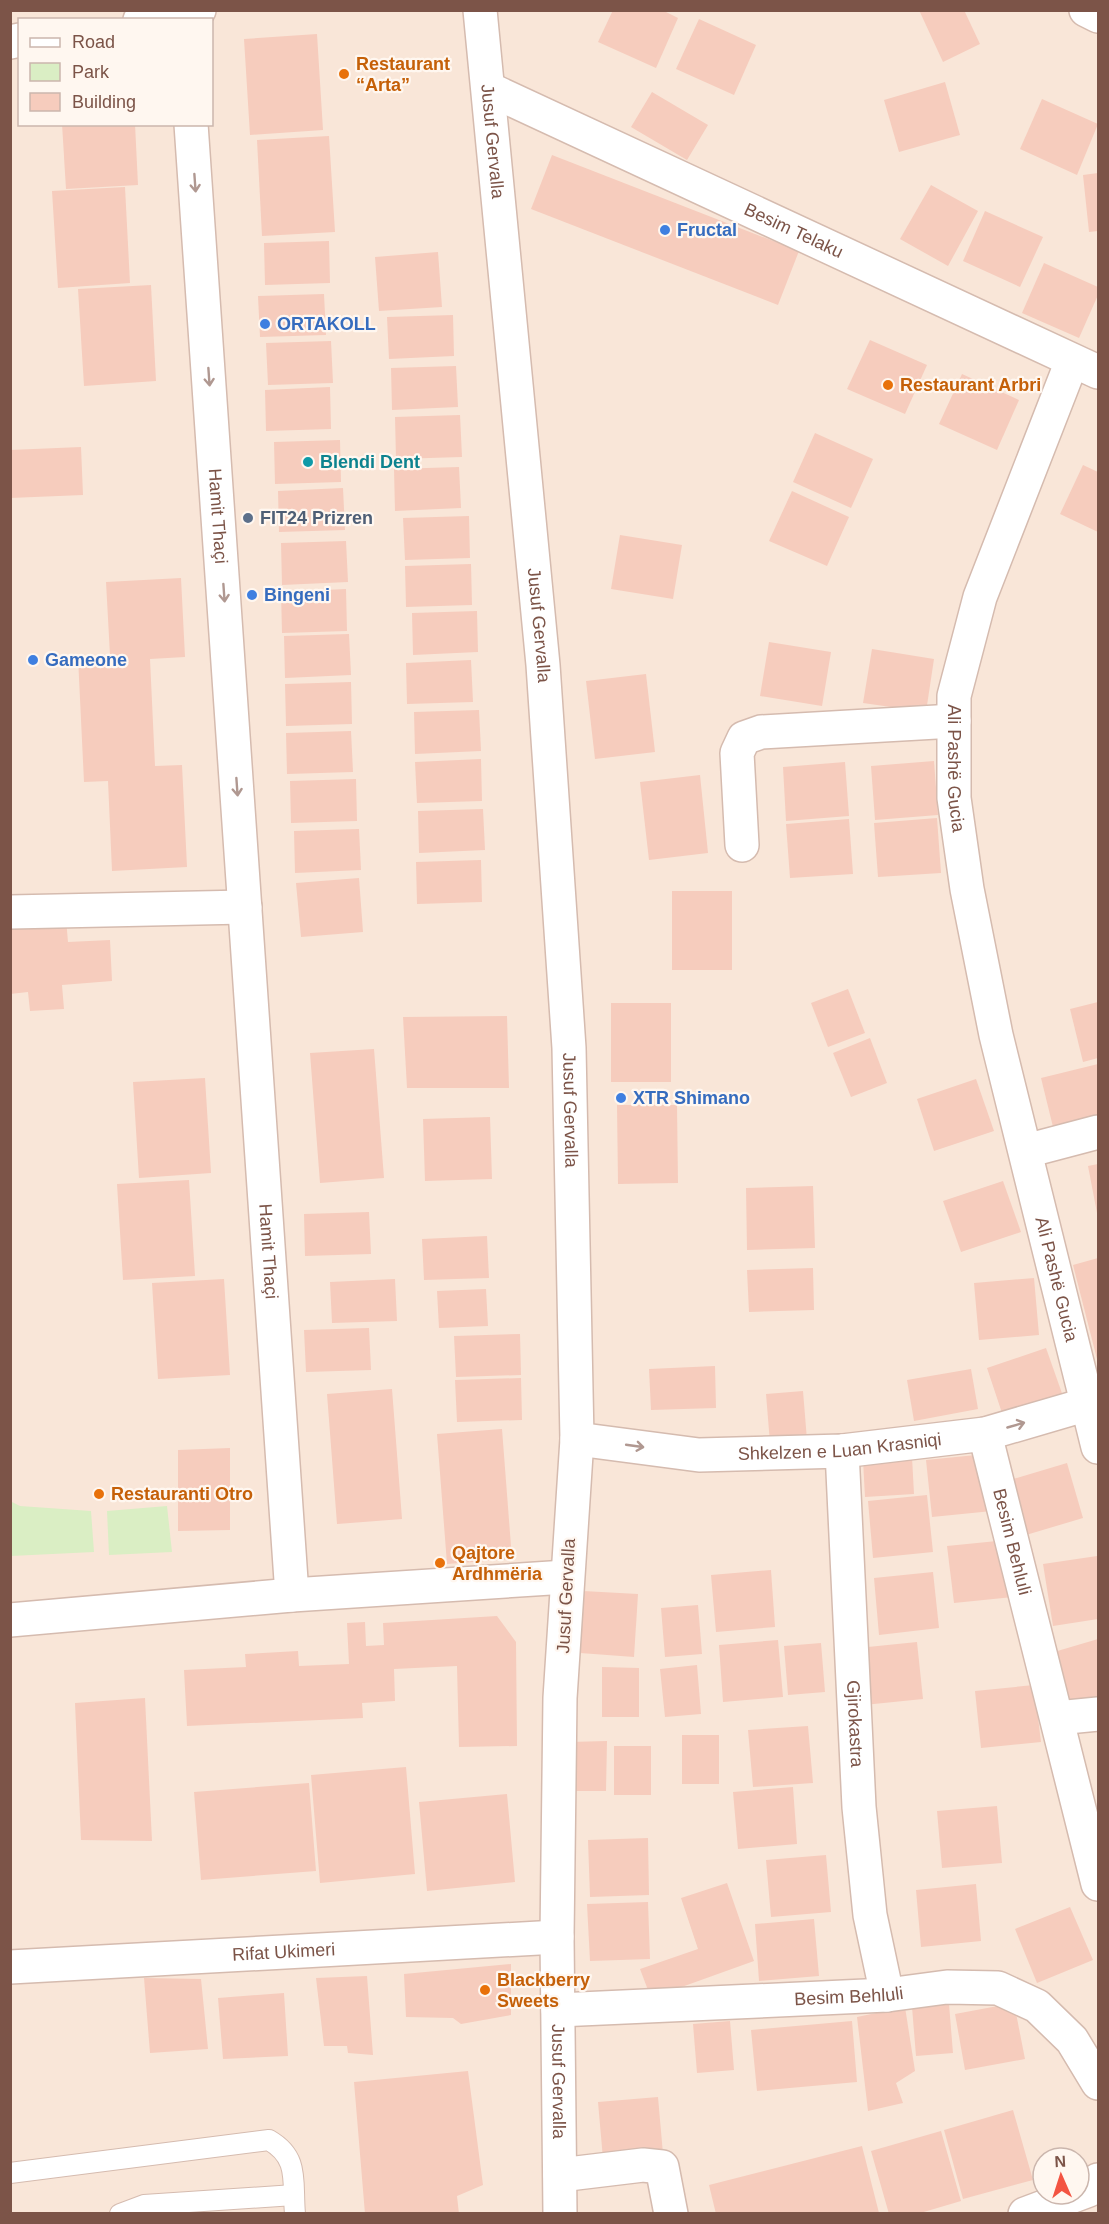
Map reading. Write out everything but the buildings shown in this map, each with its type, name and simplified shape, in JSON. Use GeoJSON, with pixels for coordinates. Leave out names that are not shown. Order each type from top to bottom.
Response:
{"type":"FeatureCollection","features":[{"type":"Feature","properties":{"kind":"street","name":"Jusuf Gervalla"},"geometry":{"type":"LineString","coordinates":[[480,10],[543,665],[569,1048],[577,1439],[566,1577],[560,1698],[557,1937],[560,2214]]}},
{"type":"Feature","properties":{"kind":"street"},"geometry":{"type":"LineString","coordinates":[[1086,10],[1098,16]]}},
{"type":"Feature","properties":{"kind":"street"},"geometry":{"type":"LineString","coordinates":[[156,18],[189,14]]}},
{"type":"Feature","properties":{"kind":"street","name":"Besim Telaku"},"geometry":{"type":"LineString","coordinates":[[489,89],[1085,366]]}},
{"type":"Feature","properties":{"kind":"street","name":"Hamit Thaçi"},"geometry":{"type":"LineString","coordinates":[[191,126],[292,1595]]}},
{"type":"Feature","properties":{"kind":"street","name":"Ali Pashë Gucia"},"geometry":{"type":"LineString","coordinates":[[1085,366],[980,597],[954,696],[954,798],[967,889],[996,1035],[1093,1403]]}},
{"type":"Feature","properties":{"kind":"street"},"geometry":{"type":"LineString","coordinates":[[742,846],[737,753],[744,738],[761,732],[954,721]]}},
{"type":"Feature","properties":{"kind":"street"},"geometry":{"type":"LineString","coordinates":[[10,912],[245,907]]}},
{"type":"Feature","properties":{"kind":"street"},"geometry":{"type":"LineString","coordinates":[[1026,1151],[1098,1132]]}},
{"type":"Feature","properties":{"kind":"street"},"geometry":{"type":"LineString","coordinates":[[1093,1403],[1098,1447]]}},
{"type":"Feature","properties":{"kind":"street","name":"Shkelzen e Luan Krasniqi"},"geometry":{"type":"LineString","coordinates":[[577,1439],[699,1455],[842,1451],[985,1434],[1093,1403]]}},
{"type":"Feature","properties":{"kind":"street","name":"Besim Behluli"},"geometry":{"type":"LineString","coordinates":[[985,1434],[1098,1884]]}},
{"type":"Feature","properties":{"kind":"street","name":"Gjirokastra"},"geometry":{"type":"LineString","coordinates":[[842,1451],[859,1807],[870,1915],[887,1995]]}},
{"type":"Feature","properties":{"kind":"street"},"geometry":{"type":"LineString","coordinates":[[10,1620],[292,1595],[566,1577]]}},
{"type":"Feature","properties":{"kind":"street"},"geometry":{"type":"LineString","coordinates":[[1057,1719],[1098,1714]]}},
{"type":"Feature","properties":{"kind":"street","name":"Rifat Ukimeri"},"geometry":{"type":"LineString","coordinates":[[10,1967],[557,1937]]}},
{"type":"Feature","properties":{"kind":"street","name":"Besim Behluli"},"geometry":{"type":"LineString","coordinates":[[558,2010],[887,1995],[947,1987],[998,1988],[1037,2006],[1072,2040],[1098,2083]]}},
{"type":"Feature","properties":{"kind":"street"},"geometry":{"type":"LineString","coordinates":[[560,2175],[643,2164],[662,2167],[671,2214]]}},
{"type":"Feature","properties":{"kind":"street"},"geometry":{"type":"LineString","coordinates":[[1024,2214],[1089,2190],[1098,2180]]}},
{"type":"Feature","properties":{"kind":"lane"},"geometry":{"type":"LineString","coordinates":[[10,2173],[269,2140],[284,2149],[291,2159],[294,2204],[144,2205],[120,2214]]}},
{"type":"Feature","properties":{"kind":"shaded area"},"geometry":{"type":"Polygon","coordinates":[[[11,11],[1098,11],[1098,2213],[11,2214],[11,11]]]}},
{"type":"Feature","properties":{"kind":"green space"},"geometry":{"type":"Polygon","coordinates":[[[10,1501],[20,1506],[91,1511],[94,1552],[11,1556],[10,1501]]]}},
{"type":"Feature","properties":{"kind":"green space"},"geometry":{"type":"Polygon","coordinates":[[[167,1506],[172,1552],[109,1555],[107,1511],[167,1506]]]}},
{"type":"Feature","properties":{"kind":"place","name":"Restaurant “Arta”"},"geometry":{"type":"Point","coordinates":[344,74]}},
{"type":"Feature","properties":{"kind":"place","name":"Fructal"},"geometry":{"type":"Point","coordinates":[665,230]}},
{"type":"Feature","properties":{"kind":"place","name":"ORTAKOLL"},"geometry":{"type":"Point","coordinates":[265,324]}},
{"type":"Feature","properties":{"kind":"place","name":"Restaurant Arbri"},"geometry":{"type":"Point","coordinates":[888,385]}},
{"type":"Feature","properties":{"kind":"place","name":"Blendi Dent"},"geometry":{"type":"Point","coordinates":[308,462]}},
{"type":"Feature","properties":{"kind":"place","name":"FIT24 Prizren"},"geometry":{"type":"Point","coordinates":[248,518]}},
{"type":"Feature","properties":{"kind":"place","name":"Bingeni"},"geometry":{"type":"Point","coordinates":[252,595]}},
{"type":"Feature","properties":{"kind":"place","name":"Gameone"},"geometry":{"type":"Point","coordinates":[33,660]}},
{"type":"Feature","properties":{"kind":"place","name":"XTR Shimano"},"geometry":{"type":"Point","coordinates":[621,1098]}},
{"type":"Feature","properties":{"kind":"place","name":"Restauranti Otro"},"geometry":{"type":"Point","coordinates":[99,1494]}},
{"type":"Feature","properties":{"kind":"place","name":"Qajtore Ardhmëria"},"geometry":{"type":"Point","coordinates":[440,1563]}},
{"type":"Feature","properties":{"kind":"place","name":"Blackberry Sweets"},"geometry":{"type":"Point","coordinates":[485,1990]}}]}
